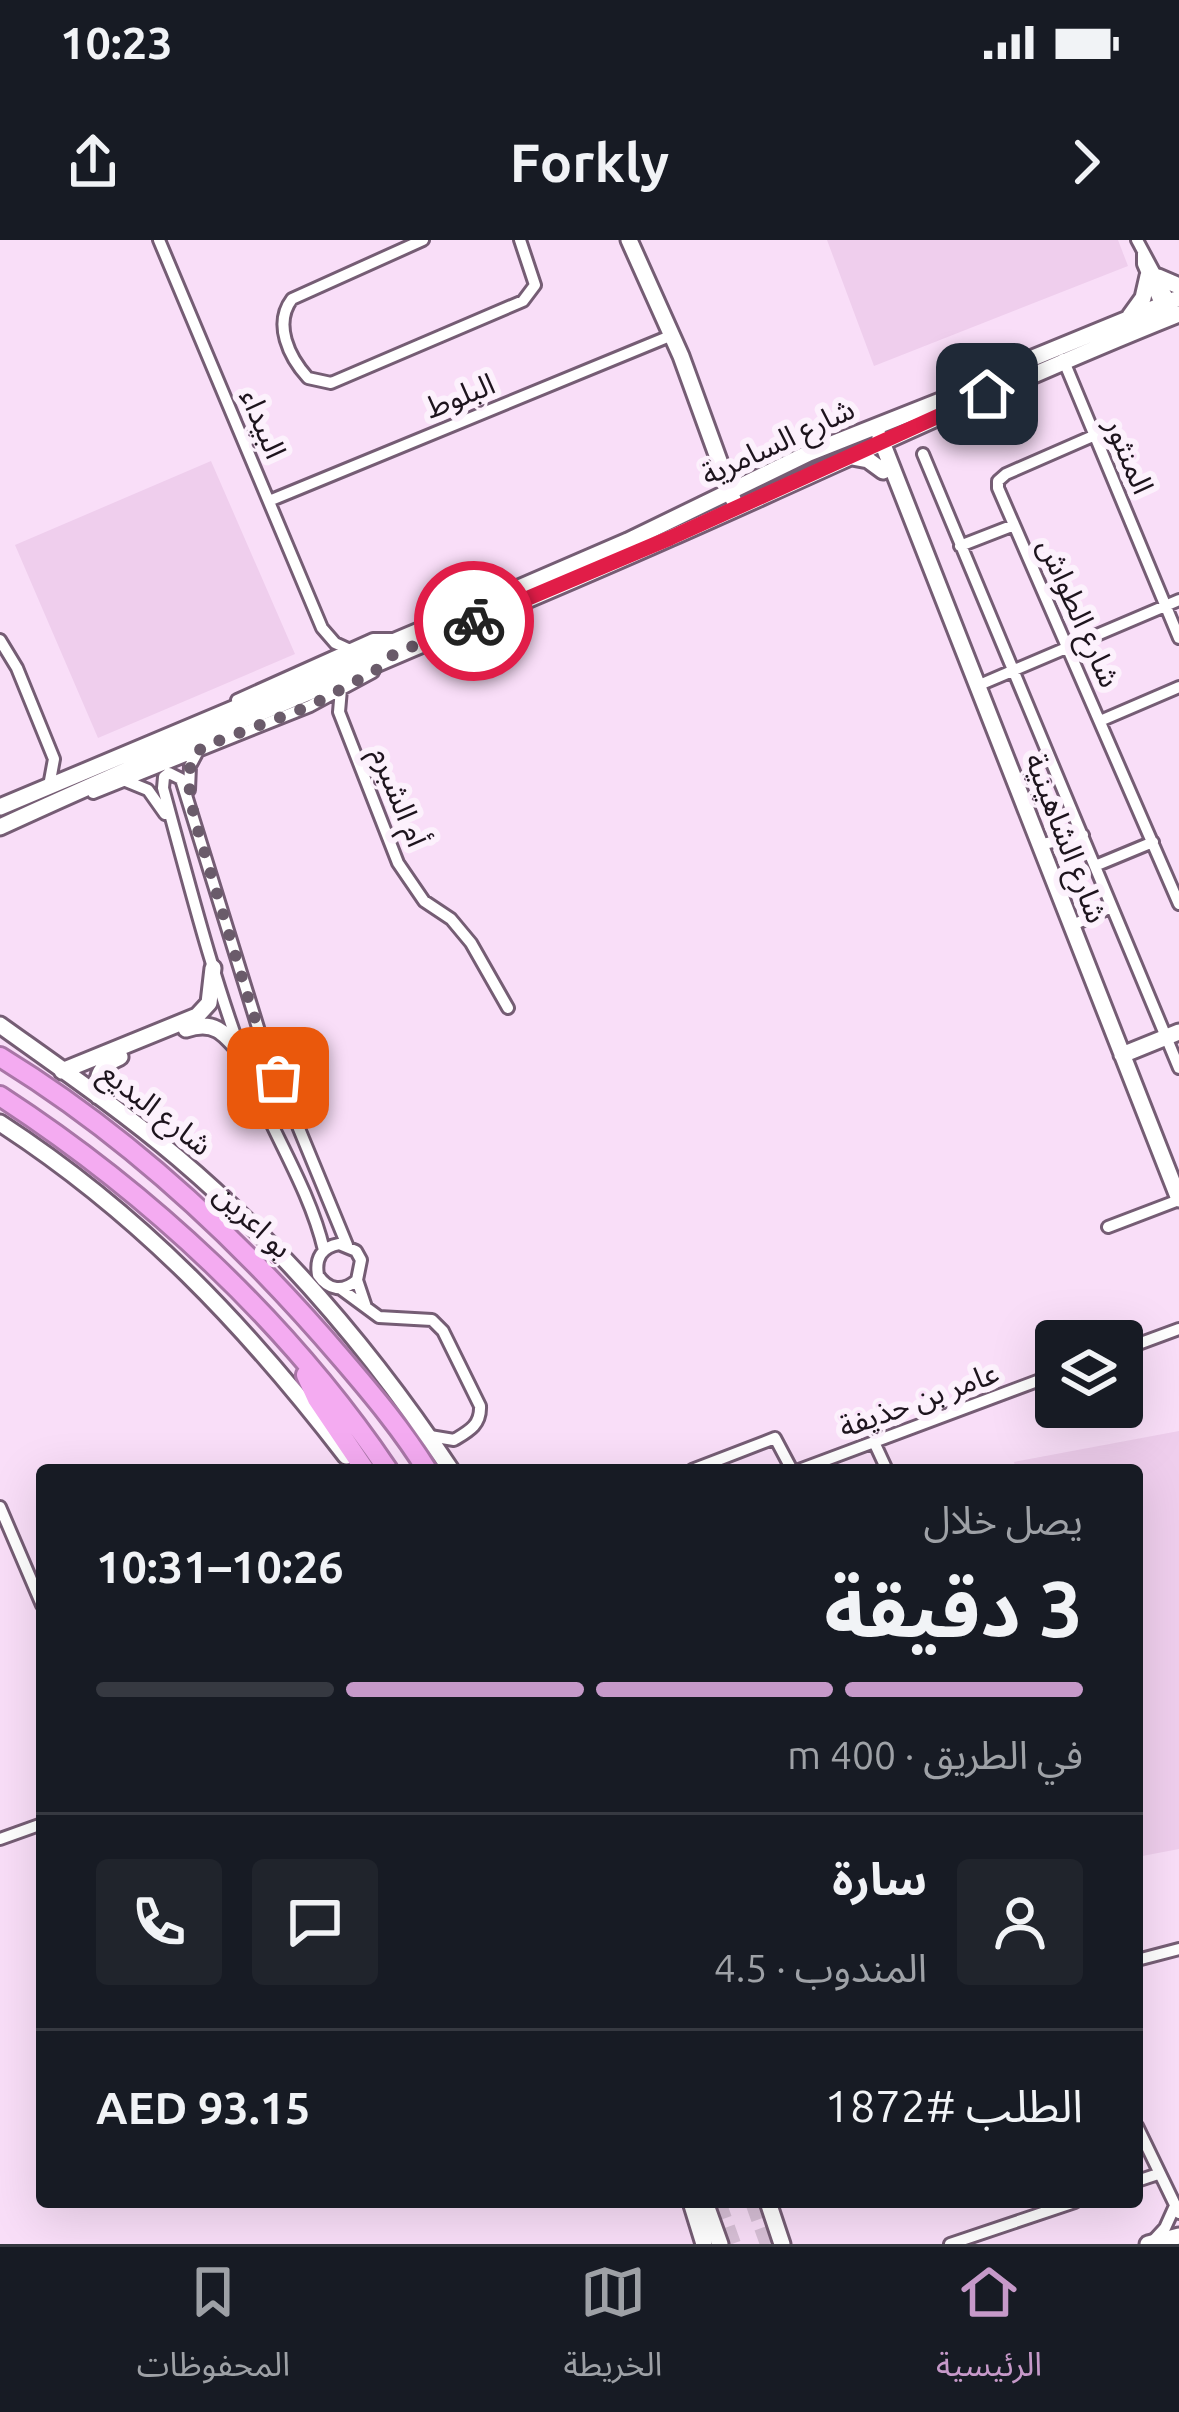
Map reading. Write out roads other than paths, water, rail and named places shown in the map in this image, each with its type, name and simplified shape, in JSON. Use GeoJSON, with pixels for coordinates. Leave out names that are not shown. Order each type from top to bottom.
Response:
{"type":"FeatureCollection","features":[{"type":"Feature","properties":{"kind":"highway","name":"بو اعرين"},"geometry":{"type":"LineString","coordinates":[[0,1057],[101,1128],[237,1244],[436,1464]]}},
{"type":"Feature","properties":{"kind":"highway","name":"بو اعرين"},"geometry":{"type":"LineString","coordinates":[[0,1096],[159,1215],[301,1359],[383,1464]]}},
{"type":"Feature","properties":{"kind":"highway"},"geometry":{"type":"LineString","coordinates":[[301,1359],[317,1399],[357,1464]]}},
{"type":"Feature","properties":{"kind":"street","name":"البيداء"},"geometry":{"type":"LineString","coordinates":[[159,240],[322,628],[325,643],[319,661]]}},
{"type":"Feature","properties":{"kind":"street"},"geometry":{"type":"LineString","coordinates":[[423,240],[292,298],[283,314],[283,332],[308,378],[331,383],[523,301],[535,285],[520,240]]}},
{"type":"Feature","properties":{"kind":"street"},"geometry":{"type":"LineString","coordinates":[[629,240],[673,343],[729,502]]}},
{"type":"Feature","properties":{"kind":"street"},"geometry":{"type":"LineString","coordinates":[[1137,240],[1172,309]]}},
{"type":"Feature","properties":{"kind":"street"},"geometry":{"type":"LineString","coordinates":[[1153,276],[1179,286]]}},
{"type":"Feature","properties":{"kind":"street"},"geometry":{"type":"LineString","coordinates":[[1123,322],[1139,305],[1153,276]]}},
{"type":"Feature","properties":{"kind":"street","name":"شارع السامرية"},"geometry":{"type":"LineString","coordinates":[[0,830],[397,647],[729,502],[843,458],[1123,322],[1172,309]]}},
{"type":"Feature","properties":{"kind":"street","name":"شارع السامرية"},"geometry":{"type":"LineString","coordinates":[[507,600],[698,509],[729,502],[784,465],[911,429],[1172,309]]}},
{"type":"Feature","properties":{"kind":"street","name":"البلوط"},"geometry":{"type":"LineString","coordinates":[[269,501],[673,343]]}},
{"type":"Feature","properties":{"kind":"street","name":"المنثور"},"geometry":{"type":"LineString","coordinates":[[1063,359],[1179,638]]}},
{"type":"Feature","properties":{"kind":"street"},"geometry":{"type":"LineString","coordinates":[[843,458],[866,459],[890,474],[911,429]]}},
{"type":"Feature","properties":{"kind":"street","name":"شارع الطواش"},"geometry":{"type":"LineString","coordinates":[[1093,436],[998,481],[1179,904]]}},
{"type":"Feature","properties":{"kind":"street","name":"شارع الشاهينية"},"geometry":{"type":"LineString","coordinates":[[876,439],[1179,1199]]}},
{"type":"Feature","properties":{"kind":"street","name":"شارع الشاهينية"},"geometry":{"type":"LineString","coordinates":[[922,454],[1111,907],[1173,1034],[1179,1068]]}},
{"type":"Feature","properties":{"kind":"street"},"geometry":{"type":"LineString","coordinates":[[718,472],[747,477],[784,465]]}},
{"type":"Feature","properties":{"kind":"street"},"geometry":{"type":"LineString","coordinates":[[698,509],[718,472]]}},
{"type":"Feature","properties":{"kind":"street","name":"شارع الطواش"},"geometry":{"type":"LineString","coordinates":[[960,545],[1014,525]]}},
{"type":"Feature","properties":{"kind":"street"},"geometry":{"type":"LineString","coordinates":[[977,686],[1179,600]]}},
{"type":"Feature","properties":{"kind":"street","name":"البيداء"},"geometry":{"type":"LineString","coordinates":[[322,628],[331,640],[348,649]]}},
{"type":"Feature","properties":{"kind":"street","name":"شارع السامرية"},"geometry":{"type":"LineString","coordinates":[[199,724],[319,661],[376,638],[397,647]]}},
{"type":"Feature","properties":{"kind":"street"},"geometry":{"type":"LineString","coordinates":[[0,640],[17,668],[54,759],[49,786]]}},
{"type":"Feature","properties":{"kind":"street","name":"شارع السامرية"},"geometry":{"type":"LineString","coordinates":[[0,830],[319,701],[375,671],[397,647]]}},
{"type":"Feature","properties":{"kind":"street","name":"شارع السامرية"},"geometry":{"type":"LineString","coordinates":[[0,807],[397,647]]}},
{"type":"Feature","properties":{"kind":"street","name":"شارع الطواش"},"geometry":{"type":"LineString","coordinates":[[1100,721],[1179,687]]}},
{"type":"Feature","properties":{"kind":"street","name":"أم الشبرم"},"geometry":{"type":"LineString","coordinates":[[341,689],[339,712],[398,863],[424,901],[451,919],[471,943],[508,1008]]}},
{"type":"Feature","properties":{"kind":"street"},"geometry":{"type":"LineString","coordinates":[[319,701],[339,712]]}},
{"type":"Feature","properties":{"kind":"street"},"geometry":{"type":"LineString","coordinates":[[194,817],[188,778],[192,760],[202,747]]}},
{"type":"Feature","properties":{"kind":"street"},"geometry":{"type":"LineString","coordinates":[[54,759],[81,772]]}},
{"type":"Feature","properties":{"kind":"street"},"geometry":{"type":"LineString","coordinates":[[366,1307],[357,1280],[361,1260],[347,1245],[256,1022],[179,776],[166,774],[162,784],[241,1052],[317,1223],[324,1250],[316,1266],[318,1275],[379,1317],[426,1318],[443,1331],[480,1406],[475,1426],[454,1440],[421,1443]]}},
{"type":"Feature","properties":{"kind":"street"},"geometry":{"type":"LineString","coordinates":[[124,781],[154,795],[177,838]]}},
{"type":"Feature","properties":{"kind":"street"},"geometry":{"type":"LineString","coordinates":[[1039,845],[1083,836]]}},
{"type":"Feature","properties":{"kind":"street"},"geometry":{"type":"LineString","coordinates":[[1095,866],[1153,842]]}},
{"type":"Feature","properties":{"kind":"street"},"geometry":{"type":"LineString","coordinates":[[1071,926],[1111,907]]}},
{"type":"Feature","properties":{"kind":"street"},"geometry":{"type":"LineString","coordinates":[[62,1071],[197,1016],[209,1003],[213,968]]}},
{"type":"Feature","properties":{"kind":"street","name":"شارع البديع"},"geometry":{"type":"LineString","coordinates":[[0,1024],[179,1159],[258,1232],[381,1370],[421,1443]]}},
{"type":"Feature","properties":{"kind":"street"},"geometry":{"type":"LineString","coordinates":[[98,1096],[98,1076],[105,1064],[189,1028],[218,1028],[241,1052]]}},
{"type":"Feature","properties":{"kind":"street"},"geometry":{"type":"LineString","coordinates":[[1122,1055],[1173,1034]]}},
{"type":"Feature","properties":{"kind":"street"},"geometry":{"type":"LineString","coordinates":[[0,1124],[95,1190],[155,1240],[279,1369],[356,1464]]}},
{"type":"Feature","properties":{"kind":"street"},"geometry":{"type":"LineString","coordinates":[[1108,1227],[1179,1199]]}},
{"type":"Feature","properties":{"kind":"street"},"geometry":{"type":"LineString","coordinates":[[324,1250],[347,1245]]}},
{"type":"Feature","properties":{"kind":"street"},"geometry":{"type":"LineString","coordinates":[[341,1289],[357,1280]]}},
{"type":"Feature","properties":{"kind":"street"},"geometry":{"type":"LineString","coordinates":[[1143,1342],[1179,1328]]}},
{"type":"Feature","properties":{"kind":"street","name":"عامر بن حذيفة"},"geometry":{"type":"LineString","coordinates":[[813,1464],[1035,1382]]}},
{"type":"Feature","properties":{"kind":"street"},"geometry":{"type":"LineString","coordinates":[[708,1464],[775,1438],[792,1464]]}},
{"type":"Feature","properties":{"kind":"street"},"geometry":{"type":"LineString","coordinates":[[442,1464],[454,1440]]}},
{"type":"Feature","properties":{"kind":"street"},"geometry":{"type":"LineString","coordinates":[[874,1442],[884,1464]]}},
{"type":"Feature","properties":{"kind":"street"},"geometry":{"type":"LineString","coordinates":[[0,1508],[36,1591]]}},
{"type":"Feature","properties":{"kind":"street"},"geometry":{"type":"LineString","coordinates":[[0,1839],[36,1826]]}},
{"type":"Feature","properties":{"kind":"street"},"geometry":{"type":"LineString","coordinates":[[1143,1958],[1179,1949]]}},
{"type":"Feature","properties":{"kind":"street"},"geometry":{"type":"LineString","coordinates":[[1143,2140],[1176,2211],[1149,2244]]}},
{"type":"Feature","properties":{"kind":"street"},"geometry":{"type":"LineString","coordinates":[[1143,2179],[1158,2174]]}},
{"type":"Feature","properties":{"kind":"street"},"geometry":{"type":"LineString","coordinates":[[693,2208],[704,2244]]}},
{"type":"Feature","properties":{"kind":"street"},"geometry":{"type":"LineString","coordinates":[[707,2208],[720,2244]]}},
{"type":"Feature","properties":{"kind":"street"},"geometry":{"type":"LineString","coordinates":[[771,2208],[782,2244]]}},
{"type":"Feature","properties":{"kind":"street"},"geometry":{"type":"LineString","coordinates":[[950,2244],[1042,2208]]}},
{"type":"Feature","properties":{"kind":"street"},"geometry":{"type":"LineString","coordinates":[[1149,2244],[1179,2236]]}},
{"type":"Feature","properties":{"kind":"tunnel"},"geometry":{"type":"LineString","coordinates":[[719,2208],[732,2244]]}},
{"type":"Feature","properties":{"kind":"tunnel"},"geometry":{"type":"LineString","coordinates":[[756,2208],[769,2244]]}}]}
